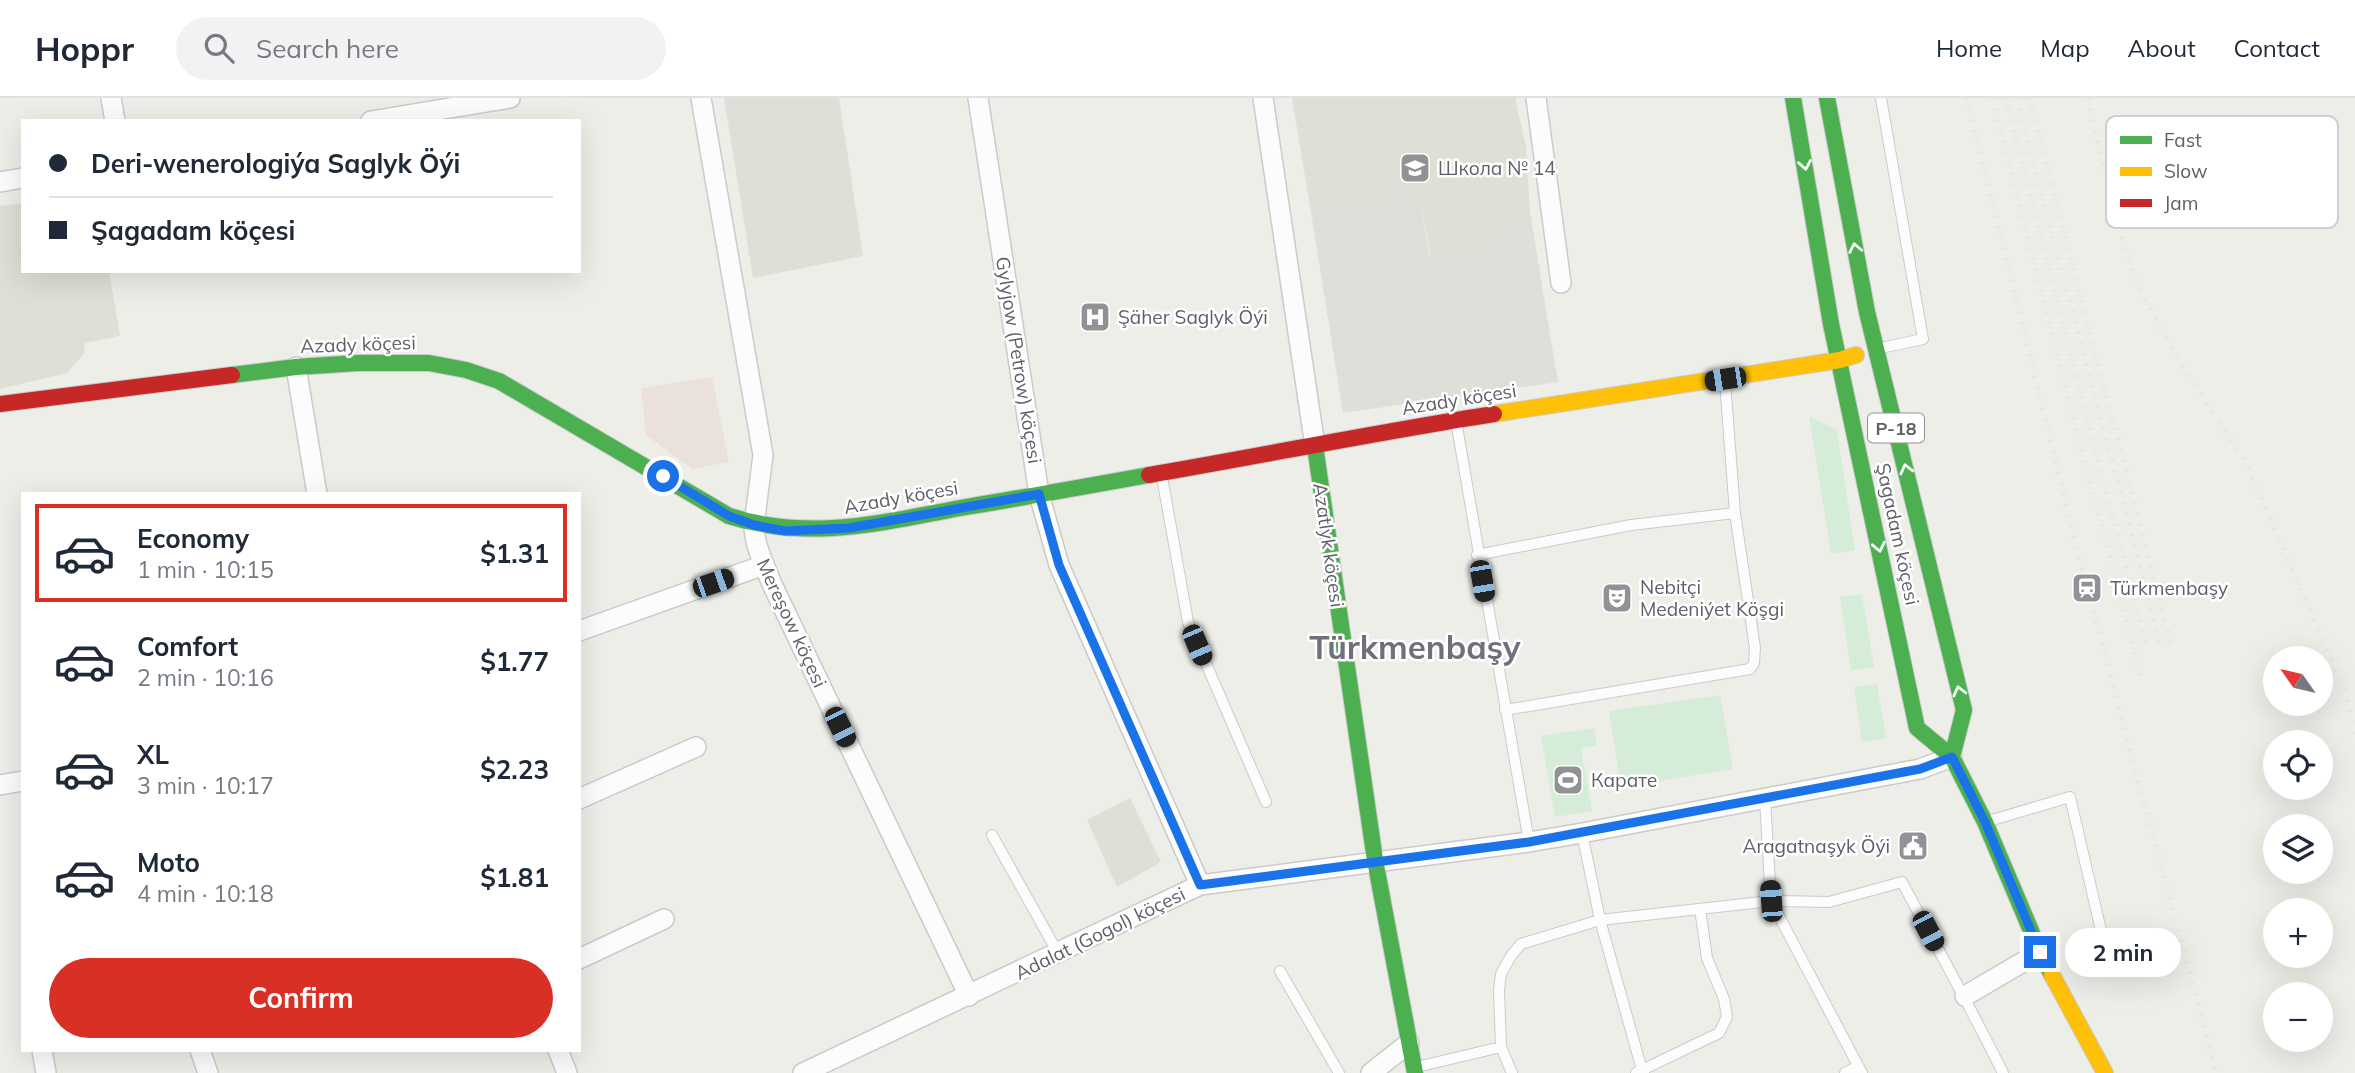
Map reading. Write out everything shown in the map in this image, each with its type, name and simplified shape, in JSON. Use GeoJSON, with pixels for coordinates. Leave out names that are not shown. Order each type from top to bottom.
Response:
{"type":"FeatureCollection","features":[{"type":"Feature","properties":{"kind":"main road","name":"Şagadam köçesi"},"geometry":{"type":"LineString","coordinates":[[1793,98],[1832,324],[1917,727],[1952,757],[1985,822],[2040,952],[2105,1073]]}},
{"type":"Feature","properties":{"kind":"main road","name":"Şagadam köçesi"},"geometry":{"type":"LineString","coordinates":[[1827,98],[1867,312],[1964,710],[1952,757]]}},
{"type":"Feature","properties":{"kind":"main road","name":"Azady köçesi"},"geometry":{"type":"LineString","coordinates":[[0,404],[296,367],[429,363],[477,373],[522,392],[707,504],[754,525],[785,531],[849,528],[1315,446],[1356,436],[1840,360],[1877,349]]}},
{"type":"Feature","properties":{"kind":"main road","name":"Azatlyk köçesi"},"geometry":{"type":"LineString","coordinates":[[1315,446],[1375,860],[1414,1070]]}},
{"type":"Feature","properties":{"kind":"street"},"geometry":{"type":"LineString","coordinates":[[111,98],[114,119]]}},
{"type":"Feature","properties":{"kind":"street"},"geometry":{"type":"LineString","coordinates":[[383,119],[510,98]]}},
{"type":"Feature","properties":{"kind":"street","name":"Mereşow köçesi"},"geometry":{"type":"LineString","coordinates":[[701,98],[763,455],[754,536],[764,565],[969,996]]}},
{"type":"Feature","properties":{"kind":"street","name":"Gylyjow (Petrow) köçesi"},"geometry":{"type":"LineString","coordinates":[[978,98],[1039,494],[1059,565],[1200,885]]}},
{"type":"Feature","properties":{"kind":"street","name":"Azatlyk köçesi"},"geometry":{"type":"LineString","coordinates":[[1263,98],[1315,446]]}},
{"type":"Feature","properties":{"kind":"street"},"geometry":{"type":"LineString","coordinates":[[1536,98],[1561,283]]}},
{"type":"Feature","properties":{"kind":"street"},"geometry":{"type":"LineString","coordinates":[[0,182],[21,178]]}},
{"type":"Feature","properties":{"kind":"street"},"geometry":{"type":"LineString","coordinates":[[296,367],[317,492]]}},
{"type":"Feature","properties":{"kind":"street"},"geometry":{"type":"LineString","coordinates":[[581,630],[764,565]]}},
{"type":"Feature","properties":{"kind":"street"},"geometry":{"type":"LineString","coordinates":[[581,798],[696,747]]}},
{"type":"Feature","properties":{"kind":"street","name":"Adalat (Gogol) köçesi"},"geometry":{"type":"LineString","coordinates":[[803,1073],[1200,885],[1582,833],[1920,769],[1952,757]]}},
{"type":"Feature","properties":{"kind":"street"},"geometry":{"type":"LineString","coordinates":[[0,786],[21,781]]}},
{"type":"Feature","properties":{"kind":"street"},"geometry":{"type":"LineString","coordinates":[[581,958],[664,919]]}},
{"type":"Feature","properties":{"kind":"street"},"geometry":{"type":"LineString","coordinates":[[1965,996],[2040,952]]}},
{"type":"Feature","properties":{"kind":"street"},"geometry":{"type":"LineString","coordinates":[[1371,1073],[1409,1043]]}},
{"type":"Feature","properties":{"kind":"street"},"geometry":{"type":"LineString","coordinates":[[42,1052],[47,1073]]}},
{"type":"Feature","properties":{"kind":"street"},"geometry":{"type":"LineString","coordinates":[[201,1052],[208,1073]]}},
{"type":"Feature","properties":{"kind":"street"},"geometry":{"type":"LineString","coordinates":[[559,1052],[567,1073]]}},
{"type":"Feature","properties":{"kind":"lane"},"geometry":{"type":"LineString","coordinates":[[1877,349],[1923,339],[1881,98]]}},
{"type":"Feature","properties":{"kind":"lane"},"geometry":{"type":"LineString","coordinates":[[1505,710],[1751,669],[1755,648],[1735,513],[1725,379]]}},
{"type":"Feature","properties":{"kind":"lane"},"geometry":{"type":"LineString","coordinates":[[1455,421],[1529,842]]}},
{"type":"Feature","properties":{"kind":"lane"},"geometry":{"type":"LineString","coordinates":[[1162,473],[1188,622],[1266,802]]}},
{"type":"Feature","properties":{"kind":"lane"},"geometry":{"type":"LineString","coordinates":[[1477,555],[1631,526],[1735,513]]}},
{"type":"Feature","properties":{"kind":"lane"},"geometry":{"type":"LineString","coordinates":[[1985,822],[2070,797],[2106,952]]}},
{"type":"Feature","properties":{"kind":"lane"},"geometry":{"type":"LineString","coordinates":[[1765,799],[1771,901],[1860,1070],[1845,1073]]}},
{"type":"Feature","properties":{"kind":"lane"},"geometry":{"type":"LineString","coordinates":[[1582,833],[1600,920],[1641,1072],[1719,1033],[1727,1017],[1724,999],[1707,958],[1700,909]]}},
{"type":"Feature","properties":{"kind":"lane"},"geometry":{"type":"LineString","coordinates":[[992,835],[1058,953]]}},
{"type":"Feature","properties":{"kind":"lane"},"geometry":{"type":"LineString","coordinates":[[1512,1073],[1502,1047],[1499,990],[1501,974],[1521,944],[1600,920],[1771,901],[1829,902],[1902,882],[1954,981],[1965,996],[2003,1073]]}},
{"type":"Feature","properties":{"kind":"lane"},"geometry":{"type":"LineString","coordinates":[[1280,971],[1339,1073]]}},
{"type":"Feature","properties":{"kind":"lane"},"geometry":{"type":"LineString","coordinates":[[1414,1070],[1502,1047]]}},
{"type":"Feature","properties":{"kind":"shaded area"},"geometry":{"type":"Polygon","coordinates":[[[724,98],[839,98],[863,256],[753,278],[724,98]]]}},
{"type":"Feature","properties":{"kind":"shaded area","name":"Школа № 14"},"geometry":{"type":"Polygon","coordinates":[[[1292,98],[1515,98],[1526,147],[1530,212],[1495,217],[1492,244],[1431,257],[1418,190],[1310,206],[1292,98]]]}},
{"type":"Feature","properties":{"kind":"shaded area"},"geometry":{"type":"Polygon","coordinates":[[[1418,190],[1430,257],[1495,216],[1530,212],[1558,382],[1343,413],[1310,206],[1418,190]]]}},
{"type":"Feature","properties":{"kind":"shaded area"},"geometry":{"type":"Polygon","coordinates":[[[21,203],[21,273],[109,273],[120,336],[85,343],[84,354],[67,373],[0,389],[0,206],[21,203]]]}},
{"type":"Feature","properties":{"kind":"shaded area"},"geometry":{"type":"Polygon","coordinates":[[[712,377],[729,462],[692,469],[646,435],[641,388],[712,377]]]}},
{"type":"Feature","properties":{"kind":"shaded area"},"geometry":{"type":"Polygon","coordinates":[[[1130,798],[1161,862],[1117,887],[1087,820],[1130,798]]]}},
{"type":"Feature","properties":{"kind":"green space"},"geometry":{"type":"Polygon","coordinates":[[[1809,416],[1837,430],[1855,550],[1831,554],[1809,416]]]}},
{"type":"Feature","properties":{"kind":"green space"},"geometry":{"type":"Polygon","coordinates":[[[1862,594],[1874,667],[1851,671],[1840,597],[1862,594]]]}},
{"type":"Feature","properties":{"kind":"green space"},"geometry":{"type":"Polygon","coordinates":[[[1877,684],[1886,738],[1862,742],[1854,687],[1877,684]]]}},
{"type":"Feature","properties":{"kind":"green space"},"geometry":{"type":"Polygon","coordinates":[[[1720,695],[1733,769],[1621,787],[1609,711],[1720,695]]]}},
{"type":"Feature","properties":{"kind":"green space","name":"Карате"},"geometry":{"type":"Polygon","coordinates":[[[1594,728],[1597,745],[1581,748],[1592,811],[1555,817],[1541,736],[1594,728]]]}},
{"type":"Feature","properties":{"kind":"railway"},"geometry":{"type":"LineString","coordinates":[[1966,98],[2087,588],[2216,1073]]}},
{"type":"Feature","properties":{"kind":"railway"},"geometry":{"type":"LineString","coordinates":[[1992,98],[2141,680]]}},
{"type":"Feature","properties":{"kind":"railway"},"geometry":{"type":"LineString","coordinates":[[2005,98],[2147,650]]}},
{"type":"Feature","properties":{"kind":"railway"},"geometry":{"type":"LineString","coordinates":[[2016,98],[2162,651]]}},
{"type":"Feature","properties":{"kind":"railway"},"geometry":{"type":"LineString","coordinates":[[2029,98],[2172,649]]}},
{"type":"Feature","properties":{"kind":"railway"},"geometry":{"type":"LineString","coordinates":[[2088,98],[2106,175]]}},
{"type":"Feature","properties":{"kind":"railway"},"geometry":{"type":"LineString","coordinates":[[2120,228],[2136,284],[2176,356],[2246,463],[2346,693],[2355,737]]}},
{"type":"Feature","properties":{"kind":"traffic: fast"},"geometry":{"type":"LineString","coordinates":[[1793,98],[1831,324],[1917,728],[1952,757],[1985,822],[2052,975]]}},
{"type":"Feature","properties":{"kind":"traffic: fast"},"geometry":{"type":"LineString","coordinates":[[1827,98],[1867,312],[1964,710],[1952,757]]}},
{"type":"Feature","properties":{"kind":"traffic: fast"},"geometry":{"type":"LineString","coordinates":[[232,375],[358,363],[429,363],[466,370],[499,381],[729,516],[789,528],[818,529],[877,523],[1149,475]]}},
{"type":"Feature","properties":{"kind":"traffic: fast"},"geometry":{"type":"LineString","coordinates":[[1315,446],[1375,860],[1415,1073]]}},
{"type":"Feature","properties":{"kind":"traffic: slow"},"geometry":{"type":"LineString","coordinates":[[1494,414],[1840,360],[1856,355]]}},
{"type":"Feature","properties":{"kind":"traffic: slow"},"geometry":{"type":"LineString","coordinates":[[2052,975],[2105,1073]]}},
{"type":"Feature","properties":{"kind":"traffic: jam"},"geometry":{"type":"LineString","coordinates":[[0,404],[232,375]]}},
{"type":"Feature","properties":{"kind":"traffic: jam"},"geometry":{"type":"LineString","coordinates":[[1149,475],[1494,414]]}},
{"type":"Feature","properties":{"kind":"place","name":"Школа № 14"},"geometry":{"type":"Point","coordinates":[1415,168]}},
{"type":"Feature","properties":{"kind":"place","name":"Şäher Saglyk Öýi"},"geometry":{"type":"Point","coordinates":[1095,317]}},
{"type":"Feature","properties":{"kind":"place","name":"Türkmenbaşy"},"geometry":{"type":"Point","coordinates":[2087,588]}},
{"type":"Feature","properties":{"kind":"place","name":"Nebitçi Medeniýet Köşgi"},"geometry":{"type":"Point","coordinates":[1617,598]}},
{"type":"Feature","properties":{"kind":"place","name":"Карате"},"geometry":{"type":"Point","coordinates":[1568,780]}},
{"type":"Feature","properties":{"kind":"place","name":"Aragatnaşyk Öýi"},"geometry":{"type":"Point","coordinates":[1913,846]}},
{"type":"Feature","properties":{"kind":"district","name":"Türkmenbaşy"},"geometry":{"type":"Point","coordinates":[1415,646]}},
{"type":"Feature","properties":{"kind":"route"},"geometry":{"type":"LineString","coordinates":[[663,476],[729,516],[754,525],[785,531],[849,528],[1039,494],[1059,565],[1200,885],[1556,838],[1920,769],[1952,757],[1985,822],[2040,952]]}}]}
